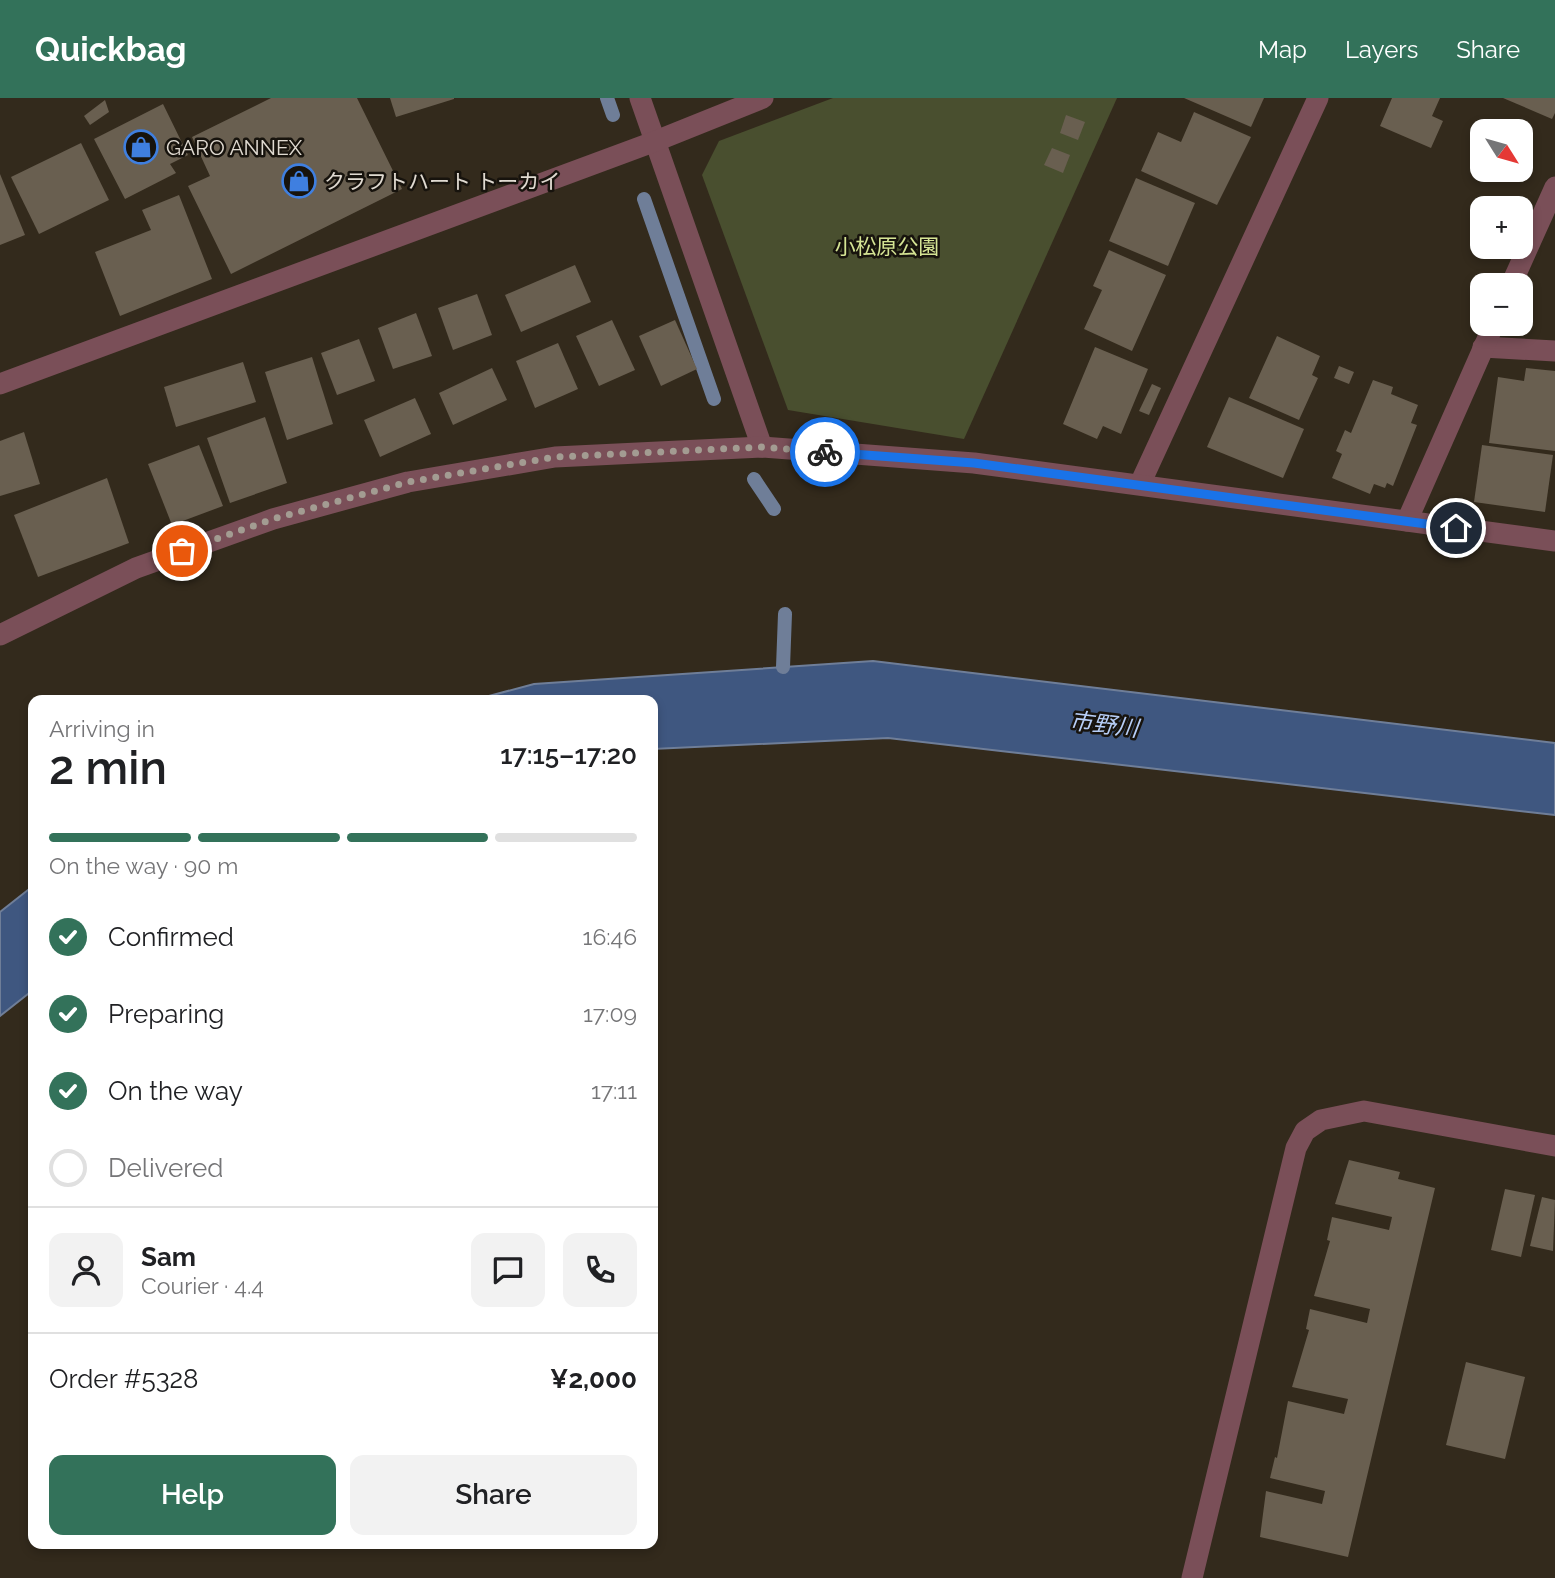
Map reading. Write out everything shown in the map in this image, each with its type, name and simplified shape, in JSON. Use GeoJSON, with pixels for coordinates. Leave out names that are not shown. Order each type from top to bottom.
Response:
{"type":"FeatureCollection","features":[{"type":"Feature","properties":{"kind":"street"},"geometry":{"type":"LineString","coordinates":[[640,98],[762,447]]}},
{"type":"Feature","properties":{"kind":"street"},"geometry":{"type":"LineString","coordinates":[[0,384],[656,141],[763,98]]}},
{"type":"Feature","properties":{"kind":"street"},"geometry":{"type":"LineString","coordinates":[[1140,484],[1318,98]]}},
{"type":"Feature","properties":{"kind":"street"},"geometry":{"type":"LineString","coordinates":[[1516,273],[1555,187]]}},
{"type":"Feature","properties":{"kind":"street"},"geometry":{"type":"LineString","coordinates":[[1407,521],[1488,336]]}},
{"type":"Feature","properties":{"kind":"street"},"geometry":{"type":"LineString","coordinates":[[1483,347],[1555,351]]}},
{"type":"Feature","properties":{"kind":"street"},"geometry":{"type":"LineString","coordinates":[[2,629],[136,568],[273,519],[408,482],[555,457],[762,447],[974,463],[1555,541]]}},
{"type":"Feature","properties":{"kind":"street"},"geometry":{"type":"LineString","coordinates":[[1192,1578],[1296,1148],[1305,1131],[1321,1121],[1364,1111],[1555,1146]]}},
{"type":"Feature","properties":{"kind":"green space","name":"小松原公園"},"geometry":{"type":"Polygon","coordinates":[[[833,98],[1117,98],[964,439],[788,410],[702,175],[719,141],[833,98]]]}},
{"type":"Feature","properties":{"kind":"water","name":"市野川"},"geometry":{"type":"Polygon","coordinates":[[[873,661],[1555,743],[1555,815],[888,738],[658,749],[658,695],[493,695],[534,684],[873,661]]]}},
{"type":"Feature","properties":{"kind":"water"},"geometry":{"type":"Polygon","coordinates":[[[28,890],[28,994],[0,1016],[0,912],[28,890]]]}},
{"type":"Feature","properties":{"kind":"building","name":"クラフトハート トーカイ"},"geometry":{"type":"Polygon","coordinates":[[[271,98],[357,98],[402,189],[231,274],[188,186],[210,176],[192,137],[271,98]]]}},
{"type":"Feature","properties":{"kind":"building"},"geometry":{"type":"Polygon","coordinates":[[[390,98],[454,98],[454,99],[396,117],[390,98]]]}},
{"type":"Feature","properties":{"kind":"building"},"geometry":{"type":"Polygon","coordinates":[[[1184,98],[1264,98],[1251,127],[1184,98]]]}},
{"type":"Feature","properties":{"kind":"building"},"geometry":{"type":"Polygon","coordinates":[[[1392,98],[1440,98],[1432,116],[1443,121],[1431,148],[1380,126],[1392,98]]]}},
{"type":"Feature","properties":{"kind":"building"},"geometry":{"type":"Polygon","coordinates":[[[1503,98],[1555,98],[1555,113],[1552,119],[1503,98]]]}},
{"type":"Feature","properties":{"kind":"building"},"geometry":{"type":"Polygon","coordinates":[[[105,100],[109,112],[90,125],[84,116],[105,100]]]}},
{"type":"Feature","properties":{"kind":"building","name":"GARO ANNEX"},"geometry":{"type":"Polygon","coordinates":[[[163,104],[188,155],[170,164],[176,173],[125,199],[94,139],[163,104]]]}},
{"type":"Feature","properties":{"kind":"building"},"geometry":{"type":"Polygon","coordinates":[[[1194,112],[1251,137],[1217,205],[1141,171],[1158,132],[1181,142],[1194,112]]]}},
{"type":"Feature","properties":{"kind":"building"},"geometry":{"type":"Polygon","coordinates":[[[1066,115],[1085,122],[1078,140],[1060,133],[1066,115]]]}},
{"type":"Feature","properties":{"kind":"building"},"geometry":{"type":"Polygon","coordinates":[[[81,143],[109,200],[39,234],[11,177],[81,143]]]}},
{"type":"Feature","properties":{"kind":"building"},"geometry":{"type":"Polygon","coordinates":[[[1052,148],[1070,155],[1063,173],[1044,165],[1052,148]]]}},
{"type":"Feature","properties":{"kind":"building"},"geometry":{"type":"Polygon","coordinates":[[[0,174],[25,235],[0,245],[0,174]]]}},
{"type":"Feature","properties":{"kind":"building"},"geometry":{"type":"Polygon","coordinates":[[[1136,178],[1195,203],[1168,266],[1109,241],[1136,178]]]}},
{"type":"Feature","properties":{"kind":"building"},"geometry":{"type":"Polygon","coordinates":[[[179,195],[212,279],[120,316],[95,252],[151,230],[142,210],[179,195]]]}},
{"type":"Feature","properties":{"kind":"building"},"geometry":{"type":"Polygon","coordinates":[[[1109,250],[1166,275],[1132,351],[1084,329],[1102,290],[1093,286],[1109,250]]]}},
{"type":"Feature","properties":{"kind":"building"},"geometry":{"type":"Polygon","coordinates":[[[575,265],[591,302],[521,332],[505,295],[575,265]]]}},
{"type":"Feature","properties":{"kind":"building"},"geometry":{"type":"Polygon","coordinates":[[[477,294],[492,335],[453,350],[438,308],[477,294]]]}},
{"type":"Feature","properties":{"kind":"building"},"geometry":{"type":"Polygon","coordinates":[[[416,313],[432,356],[393,369],[378,328],[416,313]]]}},
{"type":"Feature","properties":{"kind":"building"},"geometry":{"type":"Polygon","coordinates":[[[612,320],[635,370],[599,386],[576,336],[612,320]]]}},
{"type":"Feature","properties":{"kind":"building"},"geometry":{"type":"Polygon","coordinates":[[[675,320],[697,369],[661,386],[639,336],[675,320]]]}},
{"type":"Feature","properties":{"kind":"building"},"geometry":{"type":"Polygon","coordinates":[[[1277,336],[1320,356],[1312,375],[1318,378],[1299,420],[1249,398],[1277,336]]]}},
{"type":"Feature","properties":{"kind":"building"},"geometry":{"type":"Polygon","coordinates":[[[359,339],[375,381],[337,395],[321,353],[359,339]]]}},
{"type":"Feature","properties":{"kind":"building"},"geometry":{"type":"Polygon","coordinates":[[[558,343],[578,389],[535,408],[516,361],[558,343]]]}},
{"type":"Feature","properties":{"kind":"building"},"geometry":{"type":"Polygon","coordinates":[[[1095,347],[1148,369],[1121,434],[1103,426],[1097,439],[1063,424],[1095,347]]]}},
{"type":"Feature","properties":{"kind":"building"},"geometry":{"type":"Polygon","coordinates":[[[312,357],[333,424],[287,440],[265,372],[312,357]]]}},
{"type":"Feature","properties":{"kind":"building"},"geometry":{"type":"Polygon","coordinates":[[[243,362],[256,402],[176,427],[164,387],[243,362]]]}},
{"type":"Feature","properties":{"kind":"building"},"geometry":{"type":"Polygon","coordinates":[[[1339,366],[1354,372],[1349,384],[1334,378],[1339,366]]]}},
{"type":"Feature","properties":{"kind":"building"},"geometry":{"type":"Polygon","coordinates":[[[492,368],[507,400],[453,425],[439,393],[492,368]]]}},
{"type":"Feature","properties":{"kind":"building"},"geometry":{"type":"Polygon","coordinates":[[[1526,368],[1555,371],[1555,451],[1489,443],[1498,377],[1524,381],[1526,368]]]}},
{"type":"Feature","properties":{"kind":"building"},"geometry":{"type":"Polygon","coordinates":[[[1373,380],[1393,387],[1391,394],[1418,405],[1411,423],[1417,425],[1393,486],[1387,483],[1385,488],[1374,484],[1370,494],[1332,478],[1342,454],[1336,451],[1345,430],[1351,433],[1373,380]]]}},
{"type":"Feature","properties":{"kind":"building"},"geometry":{"type":"Polygon","coordinates":[[[1152,384],[1161,388],[1149,415],[1139,411],[1152,384]]]}},
{"type":"Feature","properties":{"kind":"building"},"geometry":{"type":"Polygon","coordinates":[[[1229,397],[1304,429],[1283,478],[1207,447],[1229,397]]]}},
{"type":"Feature","properties":{"kind":"building"},"geometry":{"type":"Polygon","coordinates":[[[415,398],[431,434],[380,457],[364,420],[415,398]]]}},
{"type":"Feature","properties":{"kind":"building"},"geometry":{"type":"Polygon","coordinates":[[[265,417],[287,483],[230,503],[207,438],[265,417]]]}},
{"type":"Feature","properties":{"kind":"building"},"geometry":{"type":"Polygon","coordinates":[[[24,432],[40,484],[0,496],[0,441],[24,432]]]}},
{"type":"Feature","properties":{"kind":"building"},"geometry":{"type":"Polygon","coordinates":[[[199,445],[223,506],[172,525],[148,464],[199,445]]]}},
{"type":"Feature","properties":{"kind":"building"},"geometry":{"type":"Polygon","coordinates":[[[1482,445],[1553,455],[1545,512],[1474,502],[1482,445]]]}},
{"type":"Feature","properties":{"kind":"building"},"geometry":{"type":"Polygon","coordinates":[[[107,478],[129,543],[38,577],[14,515],[107,478]]]}},
{"type":"Feature","properties":{"kind":"building"},"geometry":{"type":"Polygon","coordinates":[[[1349,1160],[1400,1172],[1398,1179],[1435,1188],[1348,1557],[1260,1537],[1266,1491],[1322,1504],[1325,1491],[1270,1478],[1275,1457],[1277,1458],[1288,1401],[1344,1414],[1348,1399],[1292,1387],[1309,1330],[1306,1329],[1310,1309],[1367,1323],[1370,1309],[1314,1296],[1330,1241],[1327,1240],[1332,1217],[1389,1230],[1392,1217],[1335,1204],[1349,1160]]]}},
{"type":"Feature","properties":{"kind":"building"},"geometry":{"type":"Polygon","coordinates":[[[1505,1189],[1535,1195],[1521,1257],[1491,1250],[1505,1189]]]}},
{"type":"Feature","properties":{"kind":"building"},"geometry":{"type":"Polygon","coordinates":[[[1542,1197],[1555,1200],[1553,1251],[1530,1246],[1542,1197]]]}},
{"type":"Feature","properties":{"kind":"building"},"geometry":{"type":"Polygon","coordinates":[[[1466,1362],[1525,1377],[1505,1459],[1446,1445],[1466,1362]]]}},
{"type":"Feature","properties":{"kind":"waterway"},"geometry":{"type":"LineString","coordinates":[[607,98],[613,115]]}},
{"type":"Feature","properties":{"kind":"waterway"},"geometry":{"type":"LineString","coordinates":[[644,199],[714,399]]}},
{"type":"Feature","properties":{"kind":"waterway"},"geometry":{"type":"LineString","coordinates":[[754,479],[774,509]]}},
{"type":"Feature","properties":{"kind":"waterway"},"geometry":{"type":"LineString","coordinates":[[783,667],[785,614]]}},
{"type":"Feature","properties":{"kind":"way so far"},"geometry":{"type":"LineString","coordinates":[[182,551],[273,519],[408,482],[555,457],[762,447],[825,452]]}},
{"type":"Feature","properties":{"kind":"place","name":"GARO ANNEX"},"geometry":{"type":"Point","coordinates":[141,147]}},
{"type":"Feature","properties":{"kind":"place","name":"クラフトハート トーカイ"},"geometry":{"type":"Point","coordinates":[299,181]}},
{"type":"Feature","properties":{"kind":"route"},"geometry":{"type":"LineString","coordinates":[[825,452],[974,463],[1456,528]]}}]}
